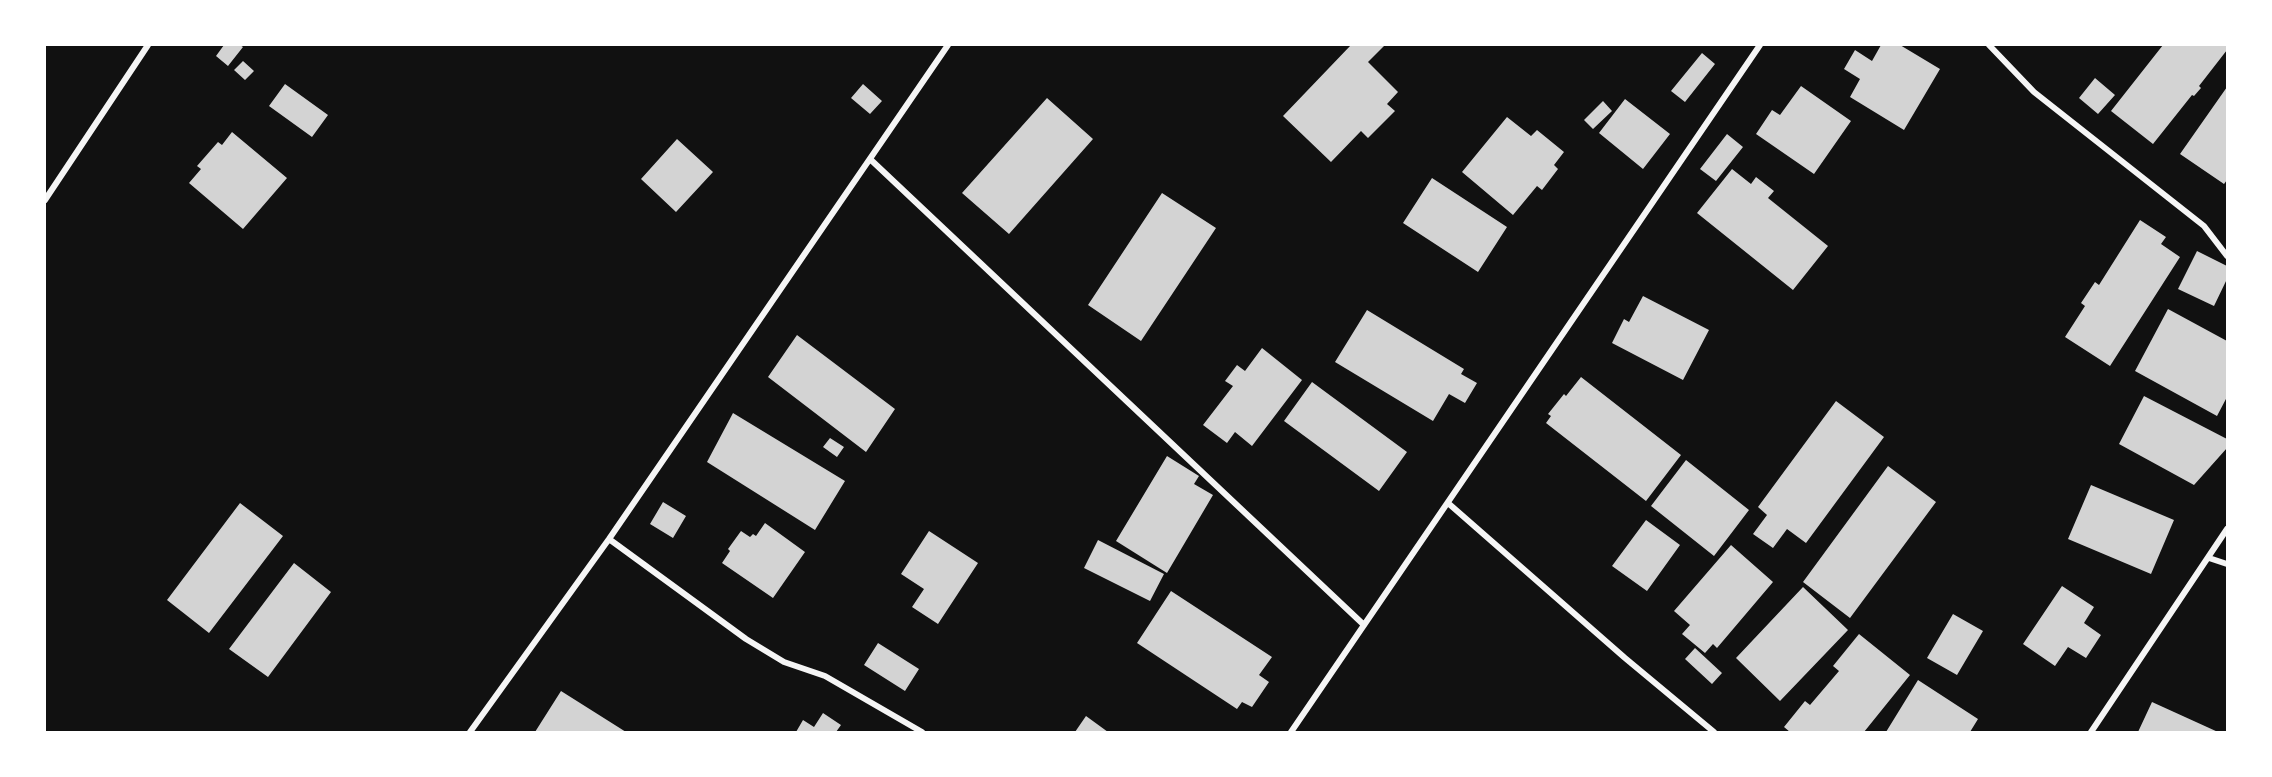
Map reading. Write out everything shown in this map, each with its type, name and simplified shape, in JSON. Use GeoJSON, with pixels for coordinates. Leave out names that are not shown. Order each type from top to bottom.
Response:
{"type":"FeatureCollection","features":[{"type":"Feature","properties":{"kind":"street"},"geometry":{"type":"LineString","coordinates":[[45,200],[148,45]]}},
{"type":"Feature","properties":{"kind":"street"},"geometry":{"type":"LineString","coordinates":[[470,732],[609,539],[948,45]]}},
{"type":"Feature","properties":{"kind":"street"},"geometry":{"type":"LineString","coordinates":[[1291,732],[1760,45]]}},
{"type":"Feature","properties":{"kind":"street"},"geometry":{"type":"LineString","coordinates":[[1989,45],[2034,92],[2204,226],[2227,256]]}},
{"type":"Feature","properties":{"kind":"street"},"geometry":{"type":"LineString","coordinates":[[870,159],[1364,625]]}},
{"type":"Feature","properties":{"kind":"street"},"geometry":{"type":"LineString","coordinates":[[1448,503],[1625,658],[1714,732]]}},
{"type":"Feature","properties":{"kind":"street"},"geometry":{"type":"LineString","coordinates":[[2091,732],[2227,529]]}},
{"type":"Feature","properties":{"kind":"street"},"geometry":{"type":"LineString","coordinates":[[609,539],[746,639],[784,662],[825,676],[922,732]]}},
{"type":"Feature","properties":{"kind":"street"},"geometry":{"type":"LineString","coordinates":[[2209,558],[2227,564]]}},
{"type":"Feature","properties":{"kind":"building"},"geometry":{"type":"Polygon","coordinates":[[[224,45],[243,47],[228,66],[216,56],[224,45]]]}},
{"type":"Feature","properties":{"kind":"building"},"geometry":{"type":"Polygon","coordinates":[[[1351,45],[1385,45],[1368,62],[1398,92],[1387,104],[1395,111],[1368,138],[1361,131],[1331,162],[1283,116],[1351,45]]]}},
{"type":"Feature","properties":{"kind":"building"},"geometry":{"type":"Polygon","coordinates":[[[1881,45],[1900,45],[1940,69],[1904,130],[1850,97],[1860,79],[1844,69],[1855,50],[1872,61],[1881,45]]]}},
{"type":"Feature","properties":{"kind":"building"},"geometry":{"type":"Polygon","coordinates":[[[2163,45],[2227,45],[2227,50],[2199,86],[2201,88],[2194,96],[2192,95],[2153,144],[2111,111],[2163,45]]]}},
{"type":"Feature","properties":{"kind":"building"},"geometry":{"type":"Polygon","coordinates":[[[1702,53],[1715,64],[1685,102],[1671,91],[1702,53]]]}},
{"type":"Feature","properties":{"kind":"building"},"geometry":{"type":"Polygon","coordinates":[[[243,61],[254,71],[245,80],[234,70],[243,61]]]}},
{"type":"Feature","properties":{"kind":"building"},"geometry":{"type":"Polygon","coordinates":[[[2095,78],[2115,95],[2098,114],[2079,98],[2095,78]]]}},
{"type":"Feature","properties":{"kind":"building"},"geometry":{"type":"Polygon","coordinates":[[[285,84],[328,115],[312,137],[269,106],[285,84]]]}},
{"type":"Feature","properties":{"kind":"building"},"geometry":{"type":"Polygon","coordinates":[[[863,84],[882,101],[870,114],[851,98],[863,84]]]}},
{"type":"Feature","properties":{"kind":"building"},"geometry":{"type":"Polygon","coordinates":[[[1801,86],[1851,121],[1814,174],[1756,134],[1772,110],[1780,115],[1801,86]]]}},
{"type":"Feature","properties":{"kind":"building"},"geometry":{"type":"Polygon","coordinates":[[[2227,87],[2227,180],[2224,184],[2180,154],[2227,87]]]}},
{"type":"Feature","properties":{"kind":"building"},"geometry":{"type":"Polygon","coordinates":[[[1047,98],[1093,139],[1009,234],[962,193],[1047,98]]]}},
{"type":"Feature","properties":{"kind":"building"},"geometry":{"type":"Polygon","coordinates":[[[1625,99],[1670,134],[1643,169],[1599,133],[1625,99]]]}},
{"type":"Feature","properties":{"kind":"building"},"geometry":{"type":"Polygon","coordinates":[[[1603,101],[1612,111],[1593,129],[1584,120],[1603,101]]]}},
{"type":"Feature","properties":{"kind":"building"},"geometry":{"type":"Polygon","coordinates":[[[1507,117],[1531,136],[1537,130],[1564,152],[1554,165],[1558,169],[1542,190],[1537,186],[1513,215],[1462,172],[1507,117]]]}},
{"type":"Feature","properties":{"kind":"building"},"geometry":{"type":"Polygon","coordinates":[[[232,132],[287,178],[243,229],[189,183],[201,169],[197,166],[218,142],[222,145],[232,132]]]}},
{"type":"Feature","properties":{"kind":"building"},"geometry":{"type":"Polygon","coordinates":[[[1727,134],[1743,147],[1716,181],[1700,169],[1727,134]]]}},
{"type":"Feature","properties":{"kind":"building"},"geometry":{"type":"Polygon","coordinates":[[[677,139],[713,172],[676,212],[641,179],[677,139]]]}},
{"type":"Feature","properties":{"kind":"building"},"geometry":{"type":"Polygon","coordinates":[[[1732,169],[1751,184],[1756,177],[1774,191],[1768,198],[1828,246],[1793,290],[1697,213],[1732,169]]]}},
{"type":"Feature","properties":{"kind":"building"},"geometry":{"type":"Polygon","coordinates":[[[1432,178],[1507,227],[1478,272],[1403,223],[1432,178]]]}},
{"type":"Feature","properties":{"kind":"building"},"geometry":{"type":"Polygon","coordinates":[[[1162,193],[1216,228],[1141,341],[1088,305],[1162,193]]]}},
{"type":"Feature","properties":{"kind":"building"},"geometry":{"type":"Polygon","coordinates":[[[2140,220],[2166,237],[2161,244],[2180,257],[2110,366],[2065,337],[2085,306],[2081,303],[2095,282],[2099,285],[2140,220]]]}},
{"type":"Feature","properties":{"kind":"building"},"geometry":{"type":"Polygon","coordinates":[[[2197,251],[2227,266],[2227,279],[2214,306],[2178,289],[2197,251]]]}},
{"type":"Feature","properties":{"kind":"building"},"geometry":{"type":"Polygon","coordinates":[[[1643,296],[1709,330],[1683,380],[1612,343],[1624,319],[1629,322],[1643,296]]]}},
{"type":"Feature","properties":{"kind":"building"},"geometry":{"type":"Polygon","coordinates":[[[2168,309],[2227,341],[2227,397],[2217,416],[2135,371],[2168,309]]]}},
{"type":"Feature","properties":{"kind":"building"},"geometry":{"type":"Polygon","coordinates":[[[1367,310],[1464,369],[1461,374],[1477,383],[1465,403],[1449,394],[1433,421],[1335,362],[1367,310]]]}},
{"type":"Feature","properties":{"kind":"building"},"geometry":{"type":"Polygon","coordinates":[[[797,335],[895,409],[866,452],[768,377],[797,335]]]}},
{"type":"Feature","properties":{"kind":"building"},"geometry":{"type":"Polygon","coordinates":[[[1262,348],[1302,380],[1252,446],[1235,432],[1227,443],[1203,425],[1233,386],[1225,381],[1237,365],[1245,371],[1262,348]]]}},
{"type":"Feature","properties":{"kind":"building"},"geometry":{"type":"Polygon","coordinates":[[[1581,377],[1681,455],[1646,501],[1546,423],[1551,416],[1548,414],[1581,377]]]}},
{"type":"Feature","properties":{"kind":"building"},"geometry":{"type":"Polygon","coordinates":[[[1312,382],[1407,452],[1379,491],[1284,421],[1312,382]]]}},
{"type":"Feature","properties":{"kind":"building"},"geometry":{"type":"Polygon","coordinates":[[[2144,396],[2227,439],[2227,448],[2194,485],[2119,444],[2144,396]]]}},
{"type":"Feature","properties":{"kind":"building"},"geometry":{"type":"Polygon","coordinates":[[[1836,401],[1884,437],[1806,543],[1787,529],[1773,548],[1753,534],[1767,515],[1758,507],[1836,401]]]}},
{"type":"Feature","properties":{"kind":"building"},"geometry":{"type":"Polygon","coordinates":[[[733,413],[845,481],[815,530],[707,462],[733,413]]]}},
{"type":"Feature","properties":{"kind":"building"},"geometry":{"type":"Polygon","coordinates":[[[830,438],[844,447],[837,457],[823,447],[830,438]]]}},
{"type":"Feature","properties":{"kind":"building"},"geometry":{"type":"Polygon","coordinates":[[[1167,456],[1199,476],[1194,484],[1213,495],[1167,573],[1116,541],[1167,456]]]}},
{"type":"Feature","properties":{"kind":"building"},"geometry":{"type":"Polygon","coordinates":[[[1686,460],[1749,510],[1714,556],[1651,506],[1686,460]]]}},
{"type":"Feature","properties":{"kind":"building"},"geometry":{"type":"Polygon","coordinates":[[[1888,466],[1936,502],[1850,618],[1803,582],[1888,466]]]}},
{"type":"Feature","properties":{"kind":"building"},"geometry":{"type":"Polygon","coordinates":[[[2091,485],[2174,520],[2151,574],[2068,539],[2091,485]]]}},
{"type":"Feature","properties":{"kind":"building"},"geometry":{"type":"Polygon","coordinates":[[[663,502],[686,516],[673,538],[650,524],[663,502]]]}},
{"type":"Feature","properties":{"kind":"building"},"geometry":{"type":"Polygon","coordinates":[[[240,503],[283,536],[209,633],[167,600],[240,503]]]}},
{"type":"Feature","properties":{"kind":"building"},"geometry":{"type":"Polygon","coordinates":[[[1646,520],[1680,545],[1647,591],[1612,566],[1646,520]]]}},
{"type":"Feature","properties":{"kind":"building"},"geometry":{"type":"Polygon","coordinates":[[[765,523],[805,552],[773,598],[722,563],[730,551],[728,549],[741,531],[750,537],[753,534],[756,536],[765,523]]]}},
{"type":"Feature","properties":{"kind":"building"},"geometry":{"type":"Polygon","coordinates":[[[929,531],[978,563],[938,624],[912,607],[924,589],[901,574],[929,531]]]}},
{"type":"Feature","properties":{"kind":"building"},"geometry":{"type":"Polygon","coordinates":[[[1098,540],[1164,574],[1150,601],[1084,568],[1098,540]]]}},
{"type":"Feature","properties":{"kind":"building"},"geometry":{"type":"Polygon","coordinates":[[[1731,545],[1773,582],[1717,648],[1713,644],[1705,653],[1682,634],[1690,625],[1674,611],[1731,545]]]}},
{"type":"Feature","properties":{"kind":"building"},"geometry":{"type":"Polygon","coordinates":[[[294,563],[331,592],[268,677],[229,649],[294,563]]]}},
{"type":"Feature","properties":{"kind":"building"},"geometry":{"type":"Polygon","coordinates":[[[2062,586],[2094,607],[2084,623],[2101,635],[2086,658],[2068,647],[2055,666],[2023,644],[2062,586]]]}},
{"type":"Feature","properties":{"kind":"building"},"geometry":{"type":"Polygon","coordinates":[[[1803,587],[1848,630],[1780,701],[1736,658],[1803,587]]]}},
{"type":"Feature","properties":{"kind":"building"},"geometry":{"type":"Polygon","coordinates":[[[1171,591],[1272,657],[1259,675],[1269,682],[1252,707],[1242,702],[1237,709],[1137,643],[1171,591]]]}},
{"type":"Feature","properties":{"kind":"building"},"geometry":{"type":"Polygon","coordinates":[[[1953,614],[1983,631],[1957,675],[1927,658],[1953,614]]]}},
{"type":"Feature","properties":{"kind":"building"},"geometry":{"type":"Polygon","coordinates":[[[1859,634],[1910,675],[1864,732],[1790,732],[1784,727],[1805,701],[1810,705],[1839,671],[1833,666],[1859,634]]]}},
{"type":"Feature","properties":{"kind":"building"},"geometry":{"type":"Polygon","coordinates":[[[878,643],[919,669],[905,691],[864,665],[878,643]]]}},
{"type":"Feature","properties":{"kind":"building"},"geometry":{"type":"Polygon","coordinates":[[[1695,648],[1722,673],[1712,684],[1685,659],[1695,648]]]}},
{"type":"Feature","properties":{"kind":"building"},"geometry":{"type":"Polygon","coordinates":[[[1918,680],[1978,719],[1970,732],[1886,732],[1918,680]]]}},
{"type":"Feature","properties":{"kind":"building"},"geometry":{"type":"Polygon","coordinates":[[[561,691],[626,732],[535,732],[561,691]]]}},
{"type":"Feature","properties":{"kind":"building"},"geometry":{"type":"Polygon","coordinates":[[[2152,702],[2218,732],[2138,732],[2152,702]]]}},
{"type":"Feature","properties":{"kind":"building"},"geometry":{"type":"Polygon","coordinates":[[[823,713],[841,725],[836,732],[796,732],[803,720],[814,727],[823,713]]]}},
{"type":"Feature","properties":{"kind":"building"},"geometry":{"type":"Polygon","coordinates":[[[1086,716],[1108,732],[1075,732],[1086,716]]]}}]}
